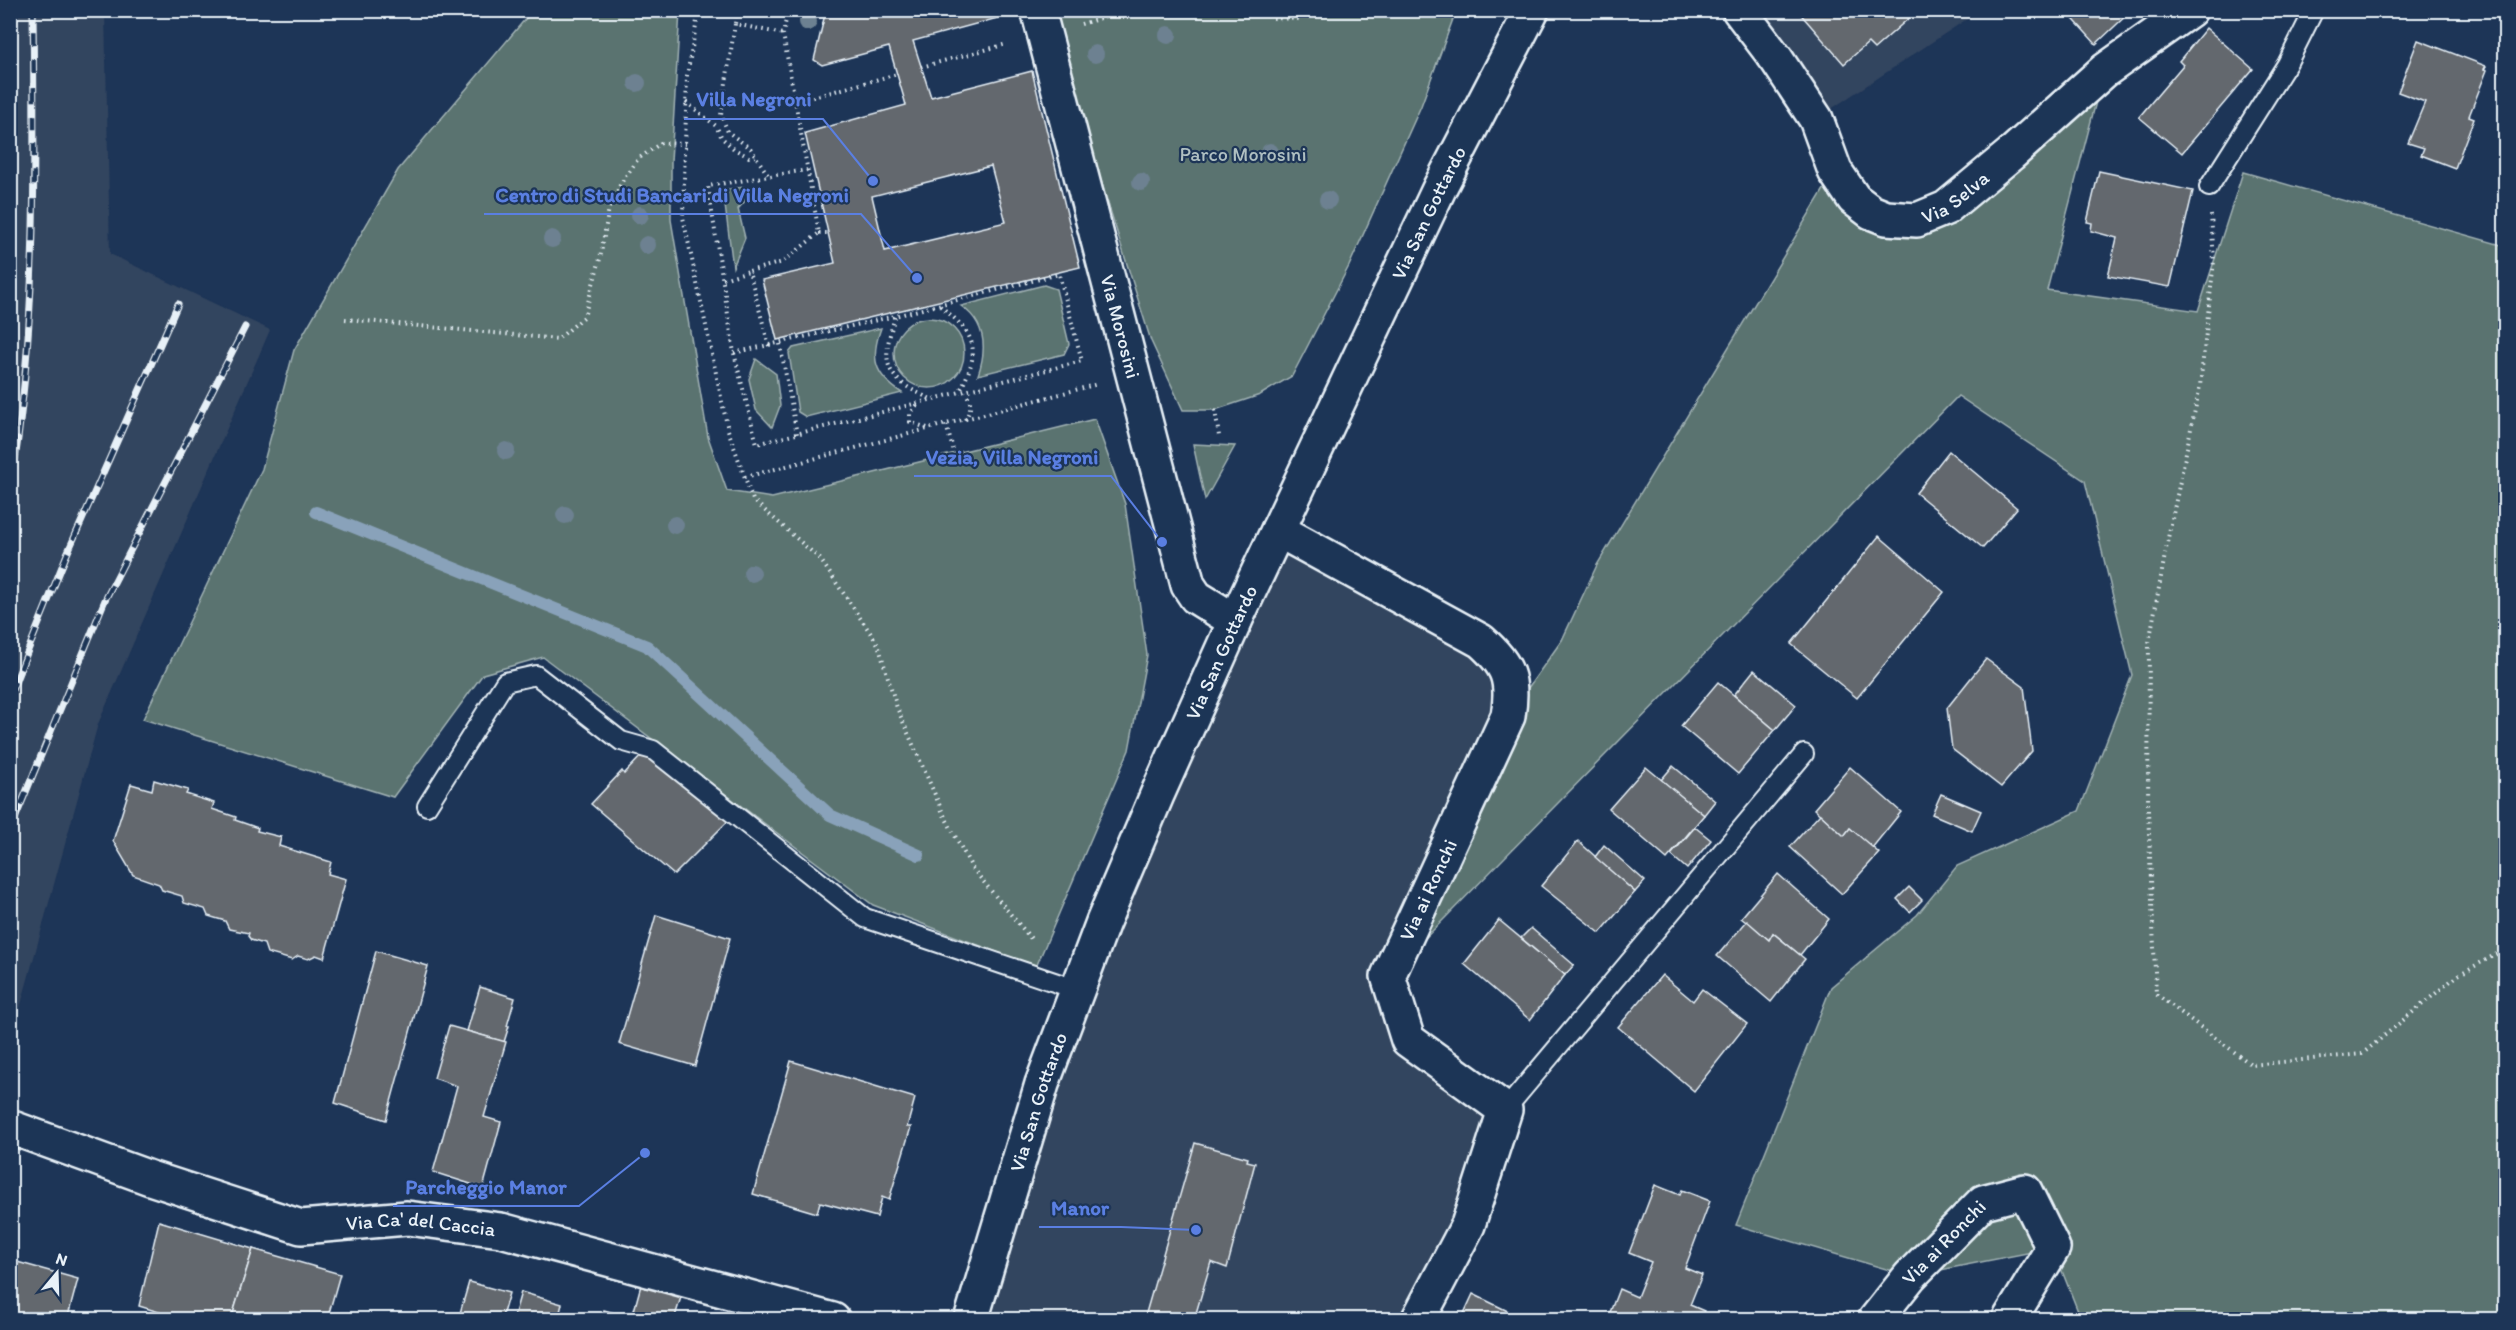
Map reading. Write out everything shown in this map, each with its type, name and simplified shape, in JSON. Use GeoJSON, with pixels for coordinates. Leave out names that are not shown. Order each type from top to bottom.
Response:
{"type":"FeatureCollection","features":[{"type":"Feature","properties":{"kind":"street","name":"Via San Gottardo"},"geometry":{"type":"LineString","coordinates":[[971,1320],[1042,1084],[1075,991],[1108,912],[1235,621],[1445,176],[1532,10]]}},
{"type":"Feature","properties":{"kind":"street","name":"Via Selva"},"geometry":{"type":"LineString","coordinates":[[1739,10],[1777,60],[1816,119],[1835,171],[1854,199],[1871,212],[1886,218],[1917,220],[1946,208],[2104,71],[2190,10]]}},
{"type":"Feature","properties":{"kind":"street","name":"Via Morosini"},"geometry":{"type":"LineString","coordinates":[[1041,22],[1188,585],[1196,597],[1235,621]]}},
{"type":"Feature","properties":{"kind":"street","name":"Via ai Ronchi"},"geometry":{"type":"LineString","coordinates":[[1278,530],[1481,641],[1501,661],[1509,674],[1511,688],[1508,716],[1388,976],[1408,1040],[1505,1110]]}},
{"type":"Feature","properties":{"kind":"street"},"geometry":{"type":"LineString","coordinates":[[1418,1320],[1468,1226],[1505,1110]]}},
{"type":"Feature","properties":{"kind":"street","name":"Via Ca' del Caccia"},"geometry":{"type":"LineString","coordinates":[[10,1127],[150,1178],[301,1227],[407,1218],[501,1230],[833,1320]]}},
{"type":"Feature","properties":{"kind":"street","name":"Via ai Ronchi"},"geometry":{"type":"LineString","coordinates":[[1875,1320],[1910,1276],[1983,1202],[2025,1191],[2053,1248],[2008,1320]]}},
{"type":"Feature","properties":{"kind":"lane"},"geometry":{"type":"LineString","coordinates":[[2209,187],[2287,64],[2314,10]]}},
{"type":"Feature","properties":{"kind":"lane"},"geometry":{"type":"LineString","coordinates":[[427,806],[505,682],[536,675],[621,741],[653,750],[865,918],[1075,991]]}},
{"type":"Feature","properties":{"kind":"lane"},"geometry":{"type":"LineString","coordinates":[[1505,1110],[1804,754]]}},
{"type":"Feature","properties":{"kind":"path"},"geometry":{"type":"LineString","coordinates":[[699,10],[687,75],[683,217],[728,430],[753,500],[820,559],[878,644],[897,708],[943,813],[972,868],[1075,991]]}},
{"type":"Feature","properties":{"kind":"path"},"geometry":{"type":"LineString","coordinates":[[737,10],[721,115],[728,132],[751,149],[768,175]]}},
{"type":"Feature","properties":{"kind":"path"},"geometry":{"type":"LineString","coordinates":[[788,10],[783,34],[819,233]]}},
{"type":"Feature","properties":{"kind":"path"},"geometry":{"type":"LineString","coordinates":[[921,67],[1041,22],[1129,10]]}},
{"type":"Feature","properties":{"kind":"path"},"geometry":{"type":"LineString","coordinates":[[1257,10],[1273,18],[1301,19],[1309,10]]}},
{"type":"Feature","properties":{"kind":"path"},"geometry":{"type":"LineString","coordinates":[[735,24],[783,34]]}},
{"type":"Feature","properties":{"kind":"path"},"geometry":{"type":"LineString","coordinates":[[795,102],[897,74]]}},
{"type":"Feature","properties":{"kind":"path"},"geometry":{"type":"LineString","coordinates":[[685,102],[716,126],[722,138],[734,149],[749,157],[756,156]]}},
{"type":"Feature","properties":{"kind":"path"},"geometry":{"type":"LineString","coordinates":[[345,319],[558,339],[584,317],[600,259],[609,208],[621,183],[638,159],[661,143],[685,144]]}},
{"type":"Feature","properties":{"kind":"path"},"geometry":{"type":"LineString","coordinates":[[734,353],[939,306],[1059,274],[1082,361],[757,444],[734,353],[708,186],[807,170]]}},
{"type":"Feature","properties":{"kind":"path"},"geometry":{"type":"LineString","coordinates":[[2209,187],[2214,261],[2200,386],[2168,538],[2149,643],[2148,811],[2157,994],[2252,1065],[2362,1054],[2458,975],[2505,949]]}},
{"type":"Feature","properties":{"kind":"path"},"geometry":{"type":"LineString","coordinates":[[723,279],[783,262],[819,233],[828,233]]}},
{"type":"Feature","properties":{"kind":"path"},"geometry":{"type":"LineString","coordinates":[[749,271],[769,346]]}},
{"type":"Feature","properties":{"kind":"path"},"geometry":{"type":"LineString","coordinates":[[939,306],[961,322],[970,336],[973,357],[968,375],[958,394]]}},
{"type":"Feature","properties":{"kind":"path"},"geometry":{"type":"LineString","coordinates":[[895,316],[887,342],[887,363],[896,379],[933,400]]}},
{"type":"Feature","properties":{"kind":"path"},"geometry":{"type":"LineString","coordinates":[[780,344],[797,435]]}},
{"type":"Feature","properties":{"kind":"path"},"geometry":{"type":"LineString","coordinates":[[745,477],[1108,382]]}},
{"type":"Feature","properties":{"kind":"path"},"geometry":{"type":"LineString","coordinates":[[964,420],[971,408],[971,400],[965,392]]}},
{"type":"Feature","properties":{"kind":"path"},"geometry":{"type":"LineString","coordinates":[[917,404],[910,414],[910,422],[930,429]]}},
{"type":"Feature","properties":{"kind":"path"},"geometry":{"type":"LineString","coordinates":[[1215,410],[1219,436]]}},
{"type":"Feature","properties":{"kind":"path"},"geometry":{"type":"LineString","coordinates":[[946,425],[953,449]]}},
{"type":"Feature","properties":{"kind":"shaded area"},"geometry":{"type":"Polygon","coordinates":[[[11,10],[105,11],[110,254],[270,330],[98,724],[11,1041],[11,10]]]}},
{"type":"Feature","properties":{"kind":"shaded area"},"geometry":{"type":"Polygon","coordinates":[[[1739,11],[1976,11],[1816,119],[1739,11]]]}},
{"type":"Feature","properties":{"kind":"shaded area"},"geometry":{"type":"Polygon","coordinates":[[[1278,530],[1509,674],[1388,976],[1408,1040],[1505,1110],[1418,1319],[971,1320],[1013,1176],[1278,530]]]}},
{"type":"Feature","properties":{"kind":"green space"},"geometry":{"type":"Polygon","coordinates":[[[532,11],[680,11],[671,161],[671,220],[708,437],[727,491],[772,498],[1095,419],[1125,504],[1147,655],[1129,750],[1036,967],[873,905],[543,657],[483,674],[393,797],[143,719],[262,469],[294,350],[398,170],[532,11]]]}},
{"type":"Feature","properties":{"kind":"green space","name":"Parco Morosini"},"geometry":{"type":"Polygon","coordinates":[[[1048,11],[1456,11],[1421,106],[1349,266],[1292,376],[1260,395],[1215,410],[1183,410],[1151,341],[1048,11]]]}},
{"type":"Feature","properties":{"kind":"green space"},"geometry":{"type":"Polygon","coordinates":[[[2104,71],[2047,290],[2198,311],[2243,172],[2505,246],[2505,1319],[2081,1319],[2053,1248],[1910,1276],[1736,1225],[1831,987],[1917,915],[1957,866],[2079,811],[2132,675],[2085,481],[1958,396],[1388,976],[1508,716],[1562,640],[1597,565],[1835,171],[1917,220],[2104,71]]]}},
{"type":"Feature","properties":{"kind":"green space"},"geometry":{"type":"Polygon","coordinates":[[[744,187],[746,200],[738,209],[745,238],[733,267],[723,190],[744,187]]]}},
{"type":"Feature","properties":{"kind":"green space"},"geometry":{"type":"Polygon","coordinates":[[[1044,285],[1056,289],[1069,344],[1064,354],[978,375],[983,356],[980,328],[961,306],[1044,285]]]}},
{"type":"Feature","properties":{"kind":"green space"},"geometry":{"type":"Polygon","coordinates":[[[929,318],[948,324],[958,334],[964,353],[958,372],[948,382],[929,388],[910,382],[900,372],[894,353],[900,334],[910,324],[929,318]]]}},
{"type":"Feature","properties":{"kind":"green space"},"geometry":{"type":"Polygon","coordinates":[[[881,328],[875,357],[877,365],[885,379],[902,393],[806,417],[798,412],[789,353],[793,348],[881,328]]]}},
{"type":"Feature","properties":{"kind":"green space"},"geometry":{"type":"Polygon","coordinates":[[[756,359],[776,374],[780,406],[772,427],[756,410],[749,379],[756,359]]]}},
{"type":"Feature","properties":{"kind":"green space"},"geometry":{"type":"Polygon","coordinates":[[[1193,444],[1235,446],[1205,500],[1193,444]]]}},
{"type":"Feature","properties":{"kind":"building"},"geometry":{"type":"Polygon","coordinates":[[[826,10],[1015,10],[1016,13],[913,41],[931,97],[1032,71],[1080,267],[777,340],[762,280],[835,263],[805,133],[906,105],[889,47],[822,65],[814,60],[826,10]],[[991,166],[872,196],[885,251],[1006,222],[991,166]]]}},
{"type":"Feature","properties":{"kind":"building"},"geometry":{"type":"Polygon","coordinates":[[[1797,10],[1918,10],[1874,49],[1868,43],[1844,64],[1797,10]]]}},
{"type":"Feature","properties":{"kind":"building"},"geometry":{"type":"Polygon","coordinates":[[[2065,10],[2132,10],[2096,44],[2065,10]]]}},
{"type":"Feature","properties":{"kind":"building"},"geometry":{"type":"Polygon","coordinates":[[[2206,28],[2253,69],[2182,153],[2139,117],[2183,65],[2179,61],[2206,28]]]}},
{"type":"Feature","properties":{"kind":"building"},"geometry":{"type":"Polygon","coordinates":[[[2418,40],[2486,66],[2484,69],[2487,70],[2469,116],[2474,118],[2455,168],[2421,155],[2424,148],[2408,143],[2425,102],[2398,92],[2418,40]]]}},
{"type":"Feature","properties":{"kind":"building"},"geometry":{"type":"Polygon","coordinates":[[[2099,171],[2193,191],[2170,287],[2108,276],[2117,238],[2091,231],[2092,223],[2087,222],[2099,171]]]}},
{"type":"Feature","properties":{"kind":"building"},"geometry":{"type":"Polygon","coordinates":[[[1949,451],[2017,508],[1983,548],[1916,493],[1949,451]]]}},
{"type":"Feature","properties":{"kind":"building"},"geometry":{"type":"Polygon","coordinates":[[[1879,536],[1944,592],[1857,698],[1791,644],[1879,536]]]}},
{"type":"Feature","properties":{"kind":"building"},"geometry":{"type":"Polygon","coordinates":[[[1986,659],[2024,687],[2032,751],[2001,787],[1952,749],[1947,708],[1986,659]]]}},
{"type":"Feature","properties":{"kind":"building"},"geometry":{"type":"Polygon","coordinates":[[[1754,670],[1796,705],[1775,730],[1734,695],[1754,670]]]}},
{"type":"Feature","properties":{"kind":"building"},"geometry":{"type":"Polygon","coordinates":[[[1718,682],[1775,730],[1738,774],[1681,726],[1718,682]]]}},
{"type":"Feature","properties":{"kind":"building"},"geometry":{"type":"Polygon","coordinates":[[[644,753],[729,820],[674,875],[591,804],[622,771],[624,774],[644,753]]]}},
{"type":"Feature","properties":{"kind":"building"},"geometry":{"type":"Polygon","coordinates":[[[1673,766],[1715,801],[1704,815],[1661,780],[1673,766]]]}},
{"type":"Feature","properties":{"kind":"building"},"geometry":{"type":"Polygon","coordinates":[[[1646,767],[1704,815],[1667,859],[1609,809],[1646,767]]]}},
{"type":"Feature","properties":{"kind":"building"},"geometry":{"type":"Polygon","coordinates":[[[1850,767],[1901,812],[1872,848],[1850,828],[1844,836],[1814,809],[1850,767]]]}},
{"type":"Feature","properties":{"kind":"building"},"geometry":{"type":"Polygon","coordinates":[[[154,780],[188,790],[186,794],[214,803],[212,809],[236,817],[235,820],[258,828],[257,831],[281,837],[279,846],[331,862],[328,874],[346,879],[324,958],[316,955],[308,959],[298,956],[292,960],[267,953],[264,944],[251,940],[249,933],[229,929],[225,921],[208,916],[205,909],[184,903],[182,896],[162,890],[159,884],[133,875],[113,841],[131,784],[152,790],[154,780]]]}},
{"type":"Feature","properties":{"kind":"building"},"geometry":{"type":"Polygon","coordinates":[[[1941,794],[1981,811],[1972,831],[1932,814],[1941,794]]]}},
{"type":"Feature","properties":{"kind":"building"},"geometry":{"type":"Polygon","coordinates":[[[1820,814],[1844,836],[1850,828],[1879,853],[1842,894],[1790,847],[1820,814]]]}},
{"type":"Feature","properties":{"kind":"building"},"geometry":{"type":"Polygon","coordinates":[[[1695,827],[1711,840],[1687,869],[1671,855],[1695,827]]]}},
{"type":"Feature","properties":{"kind":"building"},"geometry":{"type":"Polygon","coordinates":[[[1578,841],[1635,892],[1600,933],[1541,886],[1578,841]]]}},
{"type":"Feature","properties":{"kind":"building"},"geometry":{"type":"Polygon","coordinates":[[[1604,845],[1645,881],[1635,892],[1595,857],[1604,845]]]}},
{"type":"Feature","properties":{"kind":"building"},"geometry":{"type":"Polygon","coordinates":[[[1778,874],[1829,919],[1800,955],[1773,933],[1769,940],[1741,918],[1778,874]]]}},
{"type":"Feature","properties":{"kind":"building"},"geometry":{"type":"Polygon","coordinates":[[[1909,887],[1922,900],[1910,912],[1897,899],[1909,887]]]}},
{"type":"Feature","properties":{"kind":"building"},"geometry":{"type":"Polygon","coordinates":[[[656,915],[730,938],[695,1066],[619,1044],[656,915]]]}},
{"type":"Feature","properties":{"kind":"building"},"geometry":{"type":"Polygon","coordinates":[[[1499,920],[1565,975],[1530,1020],[1464,964],[1499,920]]]}},
{"type":"Feature","properties":{"kind":"building"},"geometry":{"type":"Polygon","coordinates":[[[1747,921],[1769,940],[1773,933],[1805,959],[1771,1002],[1717,956],[1747,921]]]}},
{"type":"Feature","properties":{"kind":"building"},"geometry":{"type":"Polygon","coordinates":[[[1531,928],[1574,965],[1565,975],[1521,938],[1531,928]]]}},
{"type":"Feature","properties":{"kind":"building"},"geometry":{"type":"Polygon","coordinates":[[[376,951],[428,966],[386,1120],[335,1103],[376,951]]]}},
{"type":"Feature","properties":{"kind":"building"},"geometry":{"type":"Polygon","coordinates":[[[1662,975],[1693,1001],[1702,989],[1747,1024],[1694,1091],[1618,1027],[1662,975]]]}},
{"type":"Feature","properties":{"kind":"building"},"geometry":{"type":"Polygon","coordinates":[[[480,987],[515,998],[504,1042],[467,1031],[480,987]]]}},
{"type":"Feature","properties":{"kind":"building"},"geometry":{"type":"Polygon","coordinates":[[[449,1026],[506,1042],[484,1117],[501,1122],[483,1188],[433,1172],[457,1086],[434,1078],[449,1026]]]}},
{"type":"Feature","properties":{"kind":"building"},"geometry":{"type":"Polygon","coordinates":[[[791,1061],[915,1098],[907,1127],[911,1127],[889,1200],[882,1197],[877,1217],[820,1202],[817,1213],[753,1194],[791,1061]]]}},
{"type":"Feature","properties":{"kind":"building"},"geometry":{"type":"Polygon","coordinates":[[[1195,1143],[1248,1158],[1247,1161],[1255,1163],[1227,1268],[1211,1262],[1194,1320],[1144,1320],[1195,1143]]]}},
{"type":"Feature","properties":{"kind":"building"},"geometry":{"type":"Polygon","coordinates":[[[1655,1185],[1680,1195],[1682,1190],[1710,1201],[1685,1268],[1702,1275],[1690,1305],[1704,1311],[1700,1320],[1607,1320],[1619,1289],[1637,1297],[1651,1262],[1629,1253],[1655,1185]]]}},
{"type":"Feature","properties":{"kind":"building"},"geometry":{"type":"Polygon","coordinates":[[[159,1221],[253,1249],[231,1320],[185,1320],[139,1306],[159,1221]]]}},
{"type":"Feature","properties":{"kind":"building"},"geometry":{"type":"Polygon","coordinates":[[[253,1249],[340,1274],[327,1320],[231,1320],[253,1249]]]}},
{"type":"Feature","properties":{"kind":"building"},"geometry":{"type":"Polygon","coordinates":[[[10,1260],[78,1279],[67,1320],[10,1320],[10,1260]]]}},
{"type":"Feature","properties":{"kind":"building"},"geometry":{"type":"Polygon","coordinates":[[[469,1282],[509,1293],[501,1320],[458,1320],[469,1282]]]}},
{"type":"Feature","properties":{"kind":"building"},"geometry":{"type":"Polygon","coordinates":[[[641,1285],[681,1297],[674,1320],[602,1320],[604,1310],[632,1318],[641,1285]]]}},
{"type":"Feature","properties":{"kind":"building"},"geometry":{"type":"Polygon","coordinates":[[[521,1292],[562,1304],[558,1320],[513,1320],[521,1292]]]}},
{"type":"Feature","properties":{"kind":"building"},"geometry":{"type":"Polygon","coordinates":[[[1473,1294],[1526,1320],[1461,1320],[1473,1294]]]}},
{"type":"Feature","properties":{"kind":"building"},"geometry":{"type":"Polygon","coordinates":[[[721,1315],[737,1320],[720,1320],[721,1315]]]}},
{"type":"Feature","properties":{"kind":"waterway"},"geometry":{"type":"LineString","coordinates":[[316,512],[647,646],[830,815],[919,855]]}},
{"type":"Feature","properties":{"kind":"railway"},"geometry":{"type":"LineString","coordinates":[[10,492],[19,432],[30,312],[34,191],[33,10]]}},
{"type":"Feature","properties":{"kind":"railway"},"geometry":{"type":"LineString","coordinates":[[10,695],[67,554],[178,304]]}},
{"type":"Feature","properties":{"kind":"railway"},"geometry":{"type":"LineString","coordinates":[[10,831],[105,600],[245,327]]}},
{"type":"Feature","properties":{"kind":"place","name":"Villa Negroni"},"geometry":{"type":"Point","coordinates":[873,181]}},
{"type":"Feature","properties":{"kind":"place","name":"Centro di Studi Bancari di Villa Negroni"},"geometry":{"type":"Point","coordinates":[917,278]}},
{"type":"Feature","properties":{"kind":"place","name":"Vezia, Villa Negroni"},"geometry":{"type":"Point","coordinates":[1162,542]}},
{"type":"Feature","properties":{"kind":"place","name":"Parcheggio Manor"},"geometry":{"type":"Point","coordinates":[645,1153]}},
{"type":"Feature","properties":{"kind":"place","name":"Manor"},"geometry":{"type":"Point","coordinates":[1196,1230]}}]}
